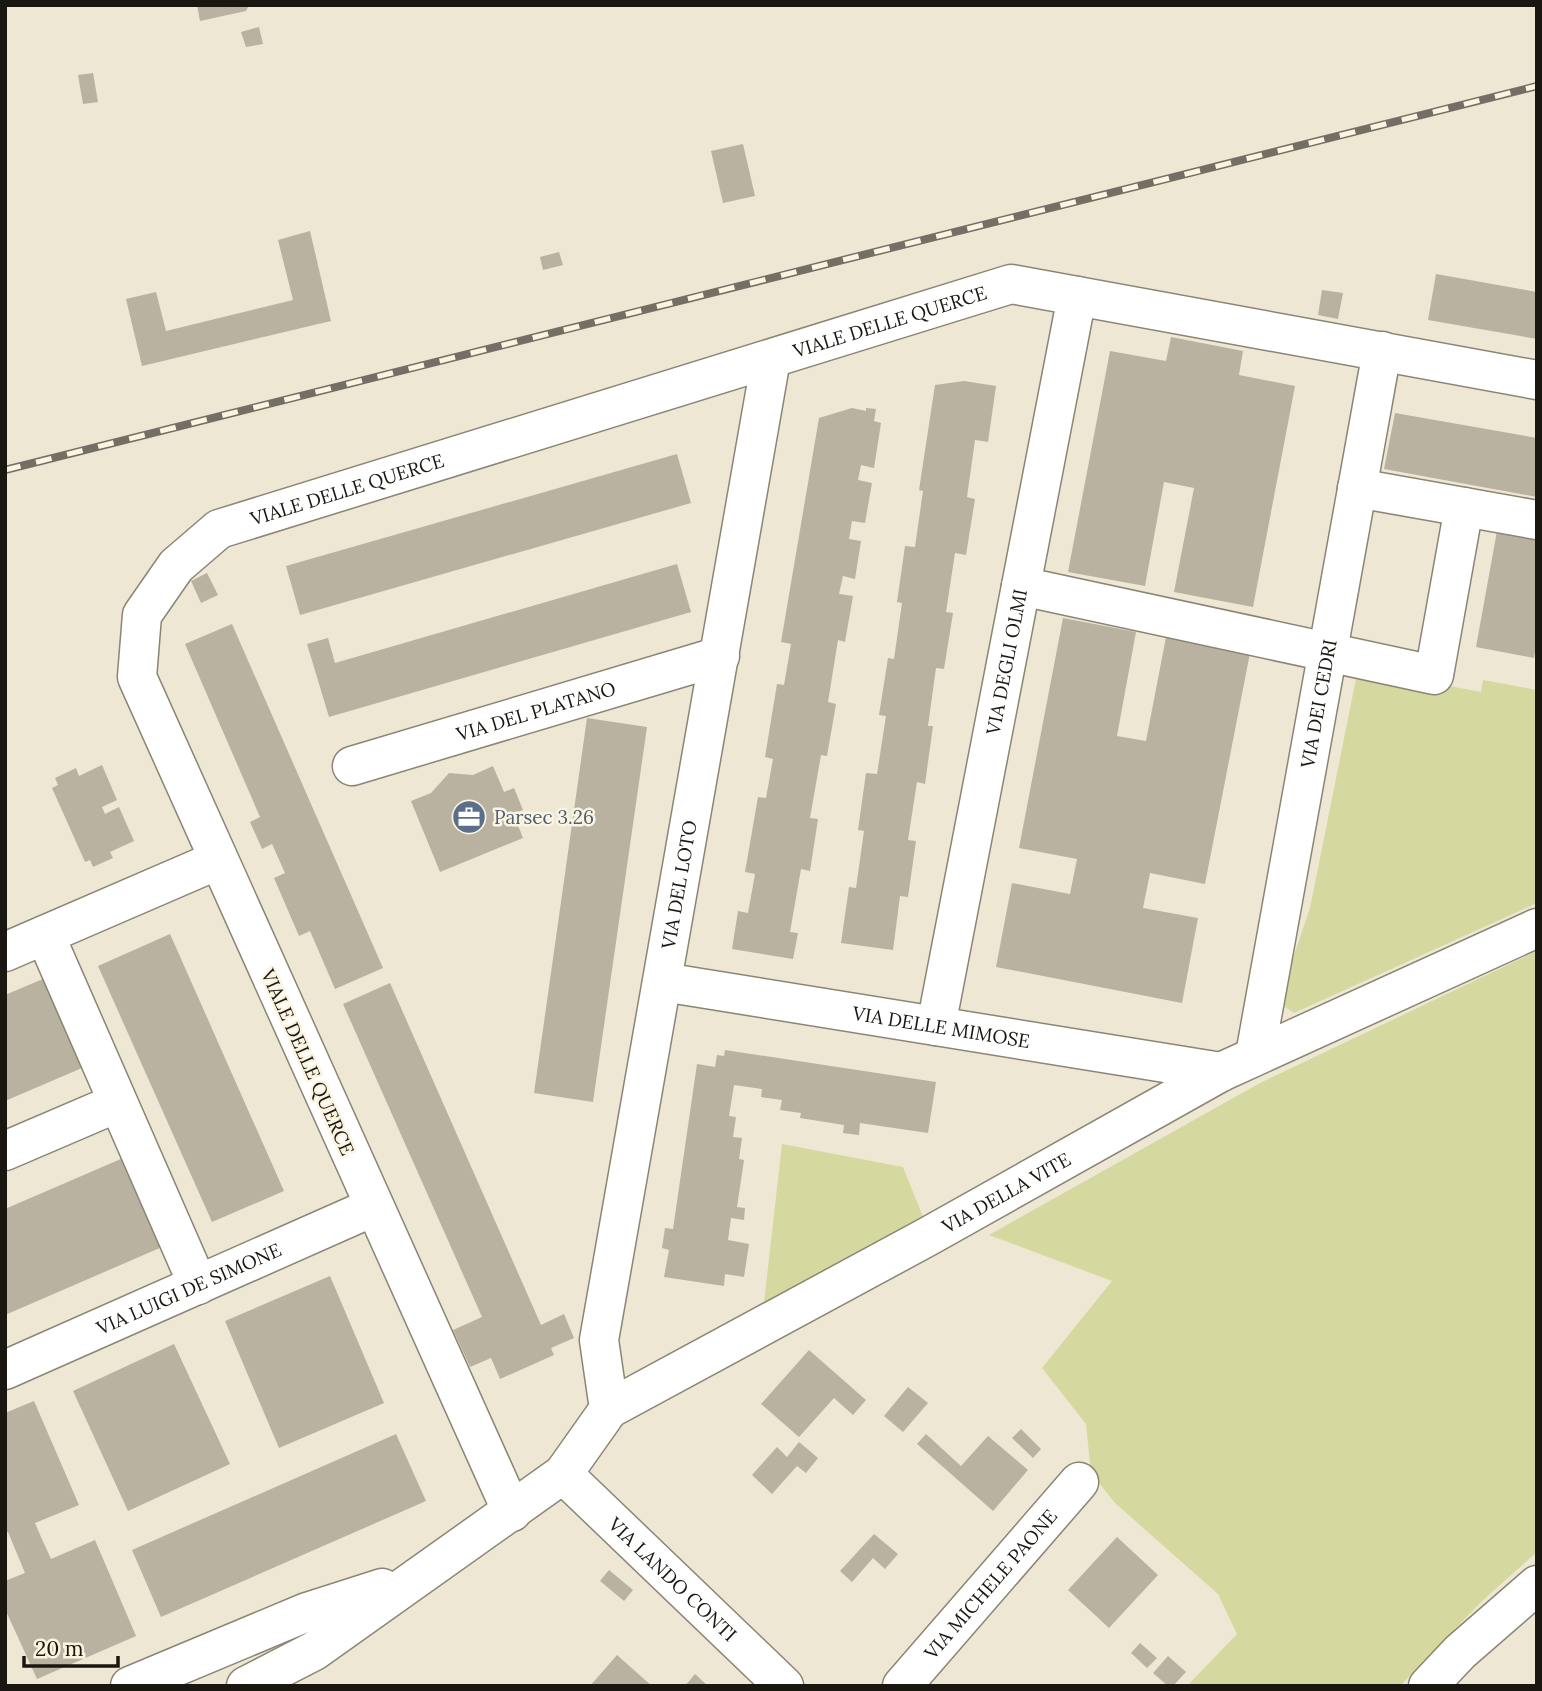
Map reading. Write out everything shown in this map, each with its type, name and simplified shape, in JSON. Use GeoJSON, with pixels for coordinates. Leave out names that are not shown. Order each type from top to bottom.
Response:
{"type":"FeatureCollection","features":[{"type":"Feature","properties":{"kind":"street","name":"VIALE DELLE QUERCE"},"geometry":{"type":"LineString","coordinates":[[512,1512],[137,677],[142,615],[176,566],[219,529],[1011,284],[1537,380]]}},
{"type":"Feature","properties":{"kind":"street","name":"VIA DEGLI OLMI"},"geometry":{"type":"LineString","coordinates":[[936,1026],[1077,296]]}},
{"type":"Feature","properties":{"kind":"street","name":"VIA DEI CEDRI"},"geometry":{"type":"LineString","coordinates":[[1255,1055],[1382,351]]}},
{"type":"Feature","properties":{"kind":"street","name":"VIA DEL LOTO"},"geometry":{"type":"LineString","coordinates":[[609,1409],[599,1340],[771,359]]}},
{"type":"Feature","properties":{"kind":"street"},"geometry":{"type":"LineString","coordinates":[[1357,488],[1537,520]]}},
{"type":"Feature","properties":{"kind":"street"},"geometry":{"type":"LineString","coordinates":[[1021,586],[1434,675],[1464,507]]}},
{"type":"Feature","properties":{"kind":"street","name":"VIA DEL PLATANO"},"geometry":{"type":"LineString","coordinates":[[352,766],[720,656]]}},
{"type":"Feature","properties":{"kind":"street"},"geometry":{"type":"LineString","coordinates":[[5,952],[218,860]]}},
{"type":"Feature","properties":{"kind":"street","name":"VIA DELLA VITE"},"geometry":{"type":"LineString","coordinates":[[246,1686],[314,1651],[563,1474],[609,1409],[939,1230],[1221,1072],[1537,928]]}},
{"type":"Feature","properties":{"kind":"street"},"geometry":{"type":"LineString","coordinates":[[45,934],[198,1285]]}},
{"type":"Feature","properties":{"kind":"street","name":"VIA DELLE MIMOSE"},"geometry":{"type":"LineString","coordinates":[[663,982],[1221,1072]]}},
{"type":"Feature","properties":{"kind":"street"},"geometry":{"type":"LineString","coordinates":[[5,1151],[117,1104]]}},
{"type":"Feature","properties":{"kind":"street","name":"VIA LUIGI DE SIMONE"},"geometry":{"type":"LineString","coordinates":[[5,1370],[373,1207]]}},
{"type":"Feature","properties":{"kind":"street","name":"VIA LANDO CONTI"},"geometry":{"type":"LineString","coordinates":[[563,1474],[783,1686]]}},
{"type":"Feature","properties":{"kind":"street","name":"VIA MICHELE PAONE"},"geometry":{"type":"LineString","coordinates":[[902,1686],[1079,1482]]}},
{"type":"Feature","properties":{"kind":"street"},"geometry":{"type":"LineString","coordinates":[[130,1686],[307,1612],[420,1576]]}},
{"type":"Feature","properties":{"kind":"street"},"geometry":{"type":"LineString","coordinates":[[1428,1686],[1460,1652],[1537,1585]]}},
{"type":"Feature","properties":{"kind":"green space"},"geometry":{"type":"Polygon","coordinates":[[[1358,669],[1481,692],[1483,680],[1537,690],[1537,903],[1294,1013],[1284,1006],[1286,979],[1310,908],[1358,669]]]}},
{"type":"Feature","properties":{"kind":"green space"},"geometry":{"type":"Polygon","coordinates":[[[1537,951],[1537,1552],[1482,1601],[1400,1686],[1187,1686],[1237,1634],[1218,1594],[1115,1503],[1091,1473],[1086,1424],[1042,1368],[1112,1281],[989,1235],[1260,1083],[1537,951]]]}},
{"type":"Feature","properties":{"kind":"green space"},"geometry":{"type":"Polygon","coordinates":[[[782,1144],[903,1167],[923,1217],[764,1303],[782,1144]]]}},
{"type":"Feature","properties":{"kind":"building"},"geometry":{"type":"Polygon","coordinates":[[[197,5],[249,5],[246,11],[200,21],[197,5]]]}},
{"type":"Feature","properties":{"kind":"building"},"geometry":{"type":"Polygon","coordinates":[[[259,27],[263,44],[246,47],[241,32],[259,27]]]}},
{"type":"Feature","properties":{"kind":"building"},"geometry":{"type":"Polygon","coordinates":[[[93,73],[98,102],[83,104],[78,75],[93,73]]]}},
{"type":"Feature","properties":{"kind":"building"},"geometry":{"type":"Polygon","coordinates":[[[743,144],[755,196],[723,203],[711,151],[743,144]]]}},
{"type":"Feature","properties":{"kind":"building"},"geometry":{"type":"Polygon","coordinates":[[[310,231],[331,321],[142,366],[126,299],[156,292],[166,331],[293,300],[278,240],[310,231]]]}},
{"type":"Feature","properties":{"kind":"building"},"geometry":{"type":"Polygon","coordinates":[[[559,252],[563,265],[543,270],[540,257],[559,252]]]}},
{"type":"Feature","properties":{"kind":"building"},"geometry":{"type":"Polygon","coordinates":[[[1436,274],[1537,292],[1537,339],[1428,320],[1436,274]]]}},
{"type":"Feature","properties":{"kind":"building"},"geometry":{"type":"Polygon","coordinates":[[[1322,290],[1343,293],[1338,319],[1318,315],[1322,290]]]}},
{"type":"Feature","properties":{"kind":"building"},"geometry":{"type":"Polygon","coordinates":[[[1171,337],[1243,351],[1239,375],[1295,386],[1253,607],[1174,592],[1194,488],[1164,482],[1145,586],[1068,572],[1110,351],[1166,361],[1171,337]]]}},
{"type":"Feature","properties":{"kind":"building"},"geometry":{"type":"Polygon","coordinates":[[[964,381],[996,386],[988,442],[975,440],[967,497],[975,499],[966,555],[955,553],[946,612],[953,613],[944,669],[936,668],[928,726],[933,726],[925,784],[917,782],[908,840],[916,841],[908,897],[900,896],[893,950],[841,943],[849,887],[856,888],[864,831],[858,830],[866,773],[877,774],[886,716],[879,715],[888,658],[894,659],[902,603],[897,602],[905,546],[915,547],[923,491],[919,490],[935,385],[964,381]]]}},
{"type":"Feature","properties":{"kind":"building"},"geometry":{"type":"Polygon","coordinates":[[[852,408],[866,411],[866,408],[876,409],[874,421],[881,423],[874,468],[861,465],[858,480],[872,483],[865,523],[852,521],[849,539],[861,541],[855,579],[843,576],[839,594],[853,596],[845,642],[838,640],[828,702],[836,704],[827,756],[821,755],[810,818],[818,819],[810,871],[801,869],[790,932],[798,933],[793,959],[732,949],[738,911],[748,913],[755,874],[745,872],[758,797],[766,798],[773,759],[765,757],[777,684],[784,685],[791,644],[781,642],[819,418],[852,408]]]}},
{"type":"Feature","properties":{"kind":"building"},"geometry":{"type":"Polygon","coordinates":[[[1395,413],[1537,438],[1537,497],[1384,469],[1395,413]]]}},
{"type":"Feature","properties":{"kind":"building"},"geometry":{"type":"Polygon","coordinates":[[[677,454],[691,503],[300,615],[286,566],[677,454]]]}},
{"type":"Feature","properties":{"kind":"building"},"geometry":{"type":"Polygon","coordinates":[[[1497,531],[1537,538],[1537,639],[1534,658],[1476,647],[1497,531]]]}},
{"type":"Feature","properties":{"kind":"building"},"geometry":{"type":"Polygon","coordinates":[[[677,564],[691,612],[329,717],[307,644],[328,638],[335,663],[677,564]]]}},
{"type":"Feature","properties":{"kind":"building"},"geometry":{"type":"Polygon","coordinates":[[[207,573],[218,595],[201,603],[191,581],[207,573]]]}},
{"type":"Feature","properties":{"kind":"building"},"geometry":{"type":"Polygon","coordinates":[[[1063,618],[1136,632],[1117,736],[1146,741],[1166,637],[1250,653],[1205,884],[1150,873],[1143,908],[1198,918],[1182,1003],[996,967],[1012,883],[1070,894],[1077,859],[1019,848],[1063,618]]]}},
{"type":"Feature","properties":{"kind":"building"},"geometry":{"type":"Polygon","coordinates":[[[232,624],[383,968],[335,989],[310,931],[299,936],[274,878],[285,873],[272,844],[262,849],[250,822],[260,817],[185,644],[232,624]]]}},
{"type":"Feature","properties":{"kind":"building"},"geometry":{"type":"Polygon","coordinates":[[[587,718],[647,727],[593,1102],[534,1093],[587,718]]]}},
{"type":"Feature","properties":{"kind":"building"},"geometry":{"type":"Polygon","coordinates":[[[102,765],[117,800],[102,807],[105,814],[119,807],[134,841],[110,852],[113,858],[93,867],[90,860],[85,862],[52,788],[58,785],[55,778],[76,768],[79,776],[102,765]]]}},
{"type":"Feature","properties":{"kind":"building","name":"Parsec 3.26"},"geometry":{"type":"Polygon","coordinates":[[[493,766],[504,792],[514,788],[523,810],[518,812],[522,821],[517,823],[523,838],[440,872],[411,801],[431,793],[449,773],[473,775],[493,766]]]}},
{"type":"Feature","properties":{"kind":"building"},"geometry":{"type":"Polygon","coordinates":[[[170,934],[284,1191],[212,1222],[98,966],[170,934]]]}},
{"type":"Feature","properties":{"kind":"building"},"geometry":{"type":"Polygon","coordinates":[[[50,976],[89,1065],[5,1101],[5,995],[50,976]]]}},
{"type":"Feature","properties":{"kind":"building"},"geometry":{"type":"Polygon","coordinates":[[[390,983],[541,1325],[564,1314],[574,1338],[551,1348],[554,1355],[500,1379],[491,1358],[470,1367],[453,1330],[482,1317],[343,1004],[390,983]]]}},
{"type":"Feature","properties":{"kind":"building"},"geometry":{"type":"Polygon","coordinates":[[[725,1050],[936,1082],[928,1133],[860,1123],[859,1135],[843,1133],[844,1125],[800,1118],[801,1113],[780,1110],[782,1100],[761,1097],[762,1089],[734,1085],[729,1116],[736,1117],[733,1137],[742,1138],[739,1159],[744,1160],[737,1207],[745,1208],[744,1220],[731,1218],[728,1240],[749,1244],[744,1277],[725,1274],[724,1286],[664,1277],[669,1250],[662,1248],[665,1228],[673,1229],[697,1064],[715,1067],[717,1055],[724,1056],[725,1050]]]}},
{"type":"Feature","properties":{"kind":"building"},"geometry":{"type":"Polygon","coordinates":[[[130,1155],[169,1244],[5,1315],[5,1209],[130,1155]]]}},
{"type":"Feature","properties":{"kind":"building"},"geometry":{"type":"Polygon","coordinates":[[[330,1276],[384,1403],[279,1448],[225,1321],[330,1276]]]}},
{"type":"Feature","properties":{"kind":"building"},"geometry":{"type":"Polygon","coordinates":[[[174,1344],[230,1464],[128,1511],[73,1391],[174,1344]]]}},
{"type":"Feature","properties":{"kind":"building"},"geometry":{"type":"Polygon","coordinates":[[[809,1350],[866,1400],[853,1415],[834,1398],[799,1437],[761,1404],[809,1350]]]}},
{"type":"Feature","properties":{"kind":"building"},"geometry":{"type":"Polygon","coordinates":[[[908,1387],[928,1403],[903,1432],[884,1416],[908,1387]]]}},
{"type":"Feature","properties":{"kind":"building"},"geometry":{"type":"Polygon","coordinates":[[[34,1401],[79,1505],[35,1523],[41,1537],[51,1559],[95,1540],[136,1636],[37,1679],[5,1609],[5,1581],[25,1573],[8,1532],[5,1533],[5,1413],[34,1401]]]}},
{"type":"Feature","properties":{"kind":"building"},"geometry":{"type":"Polygon","coordinates":[[[1021,1429],[1041,1449],[1033,1458],[1012,1438],[1021,1429]]]}},
{"type":"Feature","properties":{"kind":"building"},"geometry":{"type":"Polygon","coordinates":[[[396,1434],[426,1501],[161,1617],[132,1550],[396,1434]]]}},
{"type":"Feature","properties":{"kind":"building"},"geometry":{"type":"Polygon","coordinates":[[[926,1434],[961,1466],[988,1436],[1028,1470],[993,1511],[917,1444],[926,1434]]]}},
{"type":"Feature","properties":{"kind":"building"},"geometry":{"type":"Polygon","coordinates":[[[799,1442],[818,1458],[806,1473],[797,1466],[772,1494],[752,1475],[777,1447],[787,1457],[799,1442]]]}},
{"type":"Feature","properties":{"kind":"building"},"geometry":{"type":"Polygon","coordinates":[[[874,1534],[898,1554],[885,1569],[873,1558],[852,1582],[840,1571],[874,1534]]]}},
{"type":"Feature","properties":{"kind":"building"},"geometry":{"type":"Polygon","coordinates":[[[1117,1537],[1158,1575],[1109,1628],[1068,1590],[1117,1537]]]}},
{"type":"Feature","properties":{"kind":"building"},"geometry":{"type":"Polygon","coordinates":[[[609,1570],[633,1590],[624,1601],[600,1581],[609,1570]]]}},
{"type":"Feature","properties":{"kind":"building"},"geometry":{"type":"Polygon","coordinates":[[[1140,1643],[1157,1658],[1147,1668],[1131,1653],[1140,1643]]]}},
{"type":"Feature","properties":{"kind":"building"},"geometry":{"type":"Polygon","coordinates":[[[617,1655],[652,1686],[590,1686],[617,1655]]]}},
{"type":"Feature","properties":{"kind":"building"},"geometry":{"type":"Polygon","coordinates":[[[1168,1656],[1186,1672],[1173,1686],[1168,1686],[1153,1673],[1168,1656]]]}},
{"type":"Feature","properties":{"kind":"building"},"geometry":{"type":"Polygon","coordinates":[[[695,1674],[708,1686],[685,1686],[695,1674]]]}},
{"type":"Feature","properties":{"kind":"railway"},"geometry":{"type":"LineString","coordinates":[[5,470],[1537,86]]}},
{"type":"Feature","properties":{"kind":"place","name":"Parsec 3.26"},"geometry":{"type":"Point","coordinates":[469,817]}}]}
